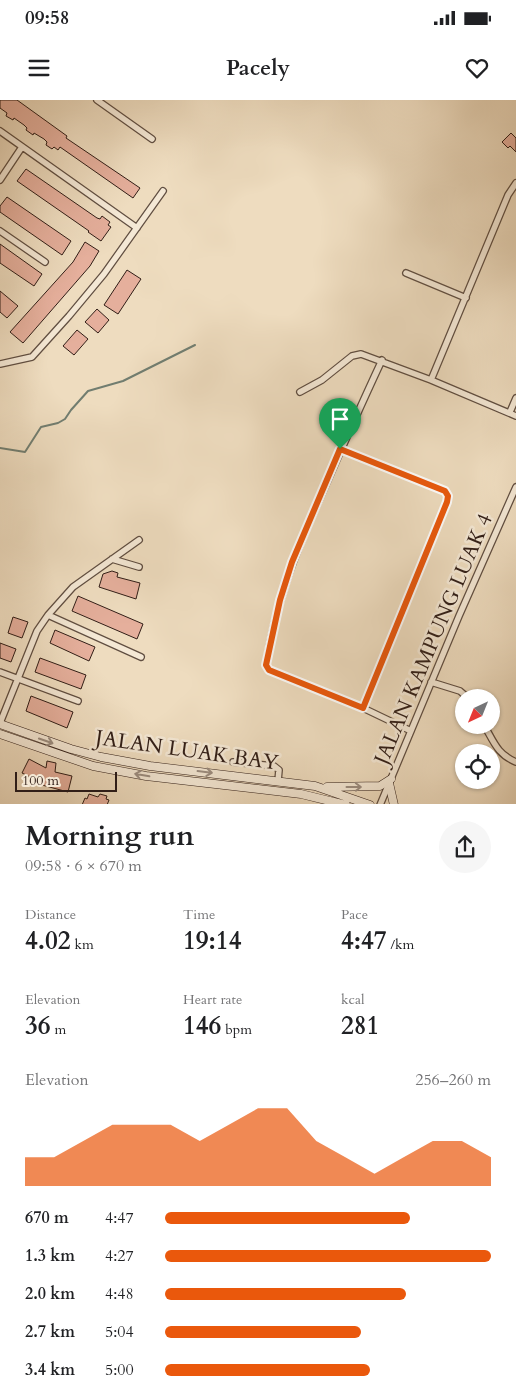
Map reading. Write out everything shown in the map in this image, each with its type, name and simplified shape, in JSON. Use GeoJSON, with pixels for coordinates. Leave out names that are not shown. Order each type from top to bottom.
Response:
{"type":"FeatureCollection","features":[{"type":"Feature","properties":{"kind":"street"},"geometry":{"type":"LineString","coordinates":[[97,100],[152,139]]}},
{"type":"Feature","properties":{"kind":"street"},"geometry":{"type":"LineString","coordinates":[[0,130],[137,228]]}},
{"type":"Feature","properties":{"kind":"street"},"geometry":{"type":"LineString","coordinates":[[0,180],[22,147]]}},
{"type":"Feature","properties":{"kind":"street"},"geometry":{"type":"LineString","coordinates":[[431,380],[508,195],[516,182]]}},
{"type":"Feature","properties":{"kind":"street"},"geometry":{"type":"LineString","coordinates":[[0,364],[32,357],[70,316],[98,281],[163,191]]}},
{"type":"Feature","properties":{"kind":"street"},"geometry":{"type":"LineString","coordinates":[[0,231],[45,262]]}},
{"type":"Feature","properties":{"kind":"street"},"geometry":{"type":"LineString","coordinates":[[406,273],[466,298]]}},
{"type":"Feature","properties":{"kind":"street"},"geometry":{"type":"LineString","coordinates":[[300,392],[322,380],[355,355],[360,354],[382,360],[516,416]]}},
{"type":"Feature","properties":{"kind":"street"},"geometry":{"type":"LineString","coordinates":[[382,360],[342,445],[292,562],[280,600],[266,665],[269,670],[363,708],[411,730]]}},
{"type":"Feature","properties":{"kind":"street"},"geometry":{"type":"LineString","coordinates":[[510,412],[516,398]]}},
{"type":"Feature","properties":{"kind":"street"},"geometry":{"type":"LineString","coordinates":[[342,445],[445,491],[448,496],[363,708]]}},
{"type":"Feature","properties":{"kind":"street","name":"JALAN KAMPUNG LUAK 4"},"geometry":{"type":"LineString","coordinates":[[380,804],[516,487]]}},
{"type":"Feature","properties":{"kind":"street"},"geometry":{"type":"LineString","coordinates":[[0,724],[37,631],[48,615],[73,587],[139,540]]}},
{"type":"Feature","properties":{"kind":"street"},"geometry":{"type":"LineString","coordinates":[[112,559],[139,567]]}},
{"type":"Feature","properties":{"kind":"street"},"geometry":{"type":"LineString","coordinates":[[48,615],[141,657]]}},
{"type":"Feature","properties":{"kind":"street"},"geometry":{"type":"LineString","coordinates":[[0,672],[78,701]]}},
{"type":"Feature","properties":{"kind":"street"},"geometry":{"type":"LineString","coordinates":[[431,682],[455,689]]}},
{"type":"Feature","properties":{"kind":"street","name":"JALAN LUAK BAY"},"geometry":{"type":"LineString","coordinates":[[0,724],[71,749],[101,756],[150,766],[315,786],[370,804]]}},
{"type":"Feature","properties":{"kind":"street","name":"JALAN LUAK BAY"},"geometry":{"type":"LineString","coordinates":[[0,734],[99,767],[155,777],[301,794],[346,804]]}},
{"type":"Feature","properties":{"kind":"street"},"geometry":{"type":"LineString","coordinates":[[489,734],[499,752],[506,758],[516,762]]}},
{"type":"Feature","properties":{"kind":"street"},"geometry":{"type":"LineString","coordinates":[[233,762],[274,766],[279,770],[278,782]]}},
{"type":"Feature","properties":{"kind":"street"},"geometry":{"type":"LineString","coordinates":[[315,786],[370,787],[380,786],[390,781],[394,804]]}},
{"type":"Feature","properties":{"kind":"building"},"geometry":{"type":"Polygon","coordinates":[[[0,100],[17,100],[67,136],[66,138],[140,188],[133,198],[60,147],[58,150],[54,147],[52,149],[46,145],[47,142],[44,139],[34,133],[33,135],[14,118],[13,120],[6,116],[7,113],[0,108],[0,100]]]}},
{"type":"Feature","properties":{"kind":"building"},"geometry":{"type":"Polygon","coordinates":[[[511,133],[516,138],[516,152],[502,142],[511,133]]]}},
{"type":"Feature","properties":{"kind":"building"},"geometry":{"type":"Polygon","coordinates":[[[26,169],[97,218],[100,219],[102,216],[110,222],[108,225],[111,227],[101,241],[17,181],[26,169]]]}},
{"type":"Feature","properties":{"kind":"building"},"geometry":{"type":"Polygon","coordinates":[[[7,197],[71,241],[62,255],[0,212],[0,206],[7,197]]]}},
{"type":"Feature","properties":{"kind":"building"},"geometry":{"type":"Polygon","coordinates":[[[85,242],[99,251],[90,266],[23,343],[10,332],[73,262],[85,242]]]}},
{"type":"Feature","properties":{"kind":"building"},"geometry":{"type":"Polygon","coordinates":[[[0,244],[42,274],[34,286],[0,263],[0,244]]]}},
{"type":"Feature","properties":{"kind":"building"},"geometry":{"type":"Polygon","coordinates":[[[127,270],[141,279],[118,314],[104,305],[127,270]]]}},
{"type":"Feature","properties":{"kind":"building"},"geometry":{"type":"Polygon","coordinates":[[[0,291],[18,306],[7,318],[0,312],[0,291]]]}},
{"type":"Feature","properties":{"kind":"building"},"geometry":{"type":"Polygon","coordinates":[[[97,309],[109,320],[98,333],[85,322],[97,309]]]}},
{"type":"Feature","properties":{"kind":"building"},"geometry":{"type":"Polygon","coordinates":[[[77,330],[88,339],[74,355],[63,346],[77,330]]]}},
{"type":"Feature","properties":{"kind":"building"},"geometry":{"type":"Polygon","coordinates":[[[112,571],[118,573],[117,577],[140,583],[136,599],[99,587],[103,574],[112,571]]]}},
{"type":"Feature","properties":{"kind":"building"},"geometry":{"type":"Polygon","coordinates":[[[78,596],[143,624],[137,639],[72,611],[78,596]]]}},
{"type":"Feature","properties":{"kind":"building"},"geometry":{"type":"Polygon","coordinates":[[[13,617],[28,622],[22,638],[8,633],[13,617]]]}},
{"type":"Feature","properties":{"kind":"building"},"geometry":{"type":"Polygon","coordinates":[[[55,630],[95,647],[89,661],[50,643],[55,630]]]}},
{"type":"Feature","properties":{"kind":"building"},"geometry":{"type":"Polygon","coordinates":[[[0,643],[16,649],[11,662],[0,658],[0,643]]]}},
{"type":"Feature","properties":{"kind":"building"},"geometry":{"type":"Polygon","coordinates":[[[40,658],[86,675],[81,689],[35,672],[40,658]]]}},
{"type":"Feature","properties":{"kind":"building"},"geometry":{"type":"Polygon","coordinates":[[[31,696],[73,712],[67,728],[26,711],[31,696]]]}},
{"type":"Feature","properties":{"kind":"building"},"geometry":{"type":"Polygon","coordinates":[[[29,759],[46,768],[47,761],[56,763],[55,772],[72,776],[68,792],[42,785],[43,783],[22,773],[29,759]]]}},
{"type":"Feature","properties":{"kind":"building"},"geometry":{"type":"Polygon","coordinates":[[[89,794],[98,797],[100,794],[107,796],[106,799],[109,800],[107,804],[82,804],[85,798],[87,799],[89,794]]]}},
{"type":"Feature","properties":{"kind":"waterway"},"geometry":{"type":"LineString","coordinates":[[0,448],[25,452],[41,427],[58,423],[65,419],[88,391],[123,381],[195,345]]}},
{"type":"Feature","properties":{"kind":"route"},"geometry":{"type":"LineString","coordinates":[[340,449],[445,491],[448,496],[379,664],[363,708],[269,670],[266,665],[280,600],[292,562],[340,449]]}}]}
